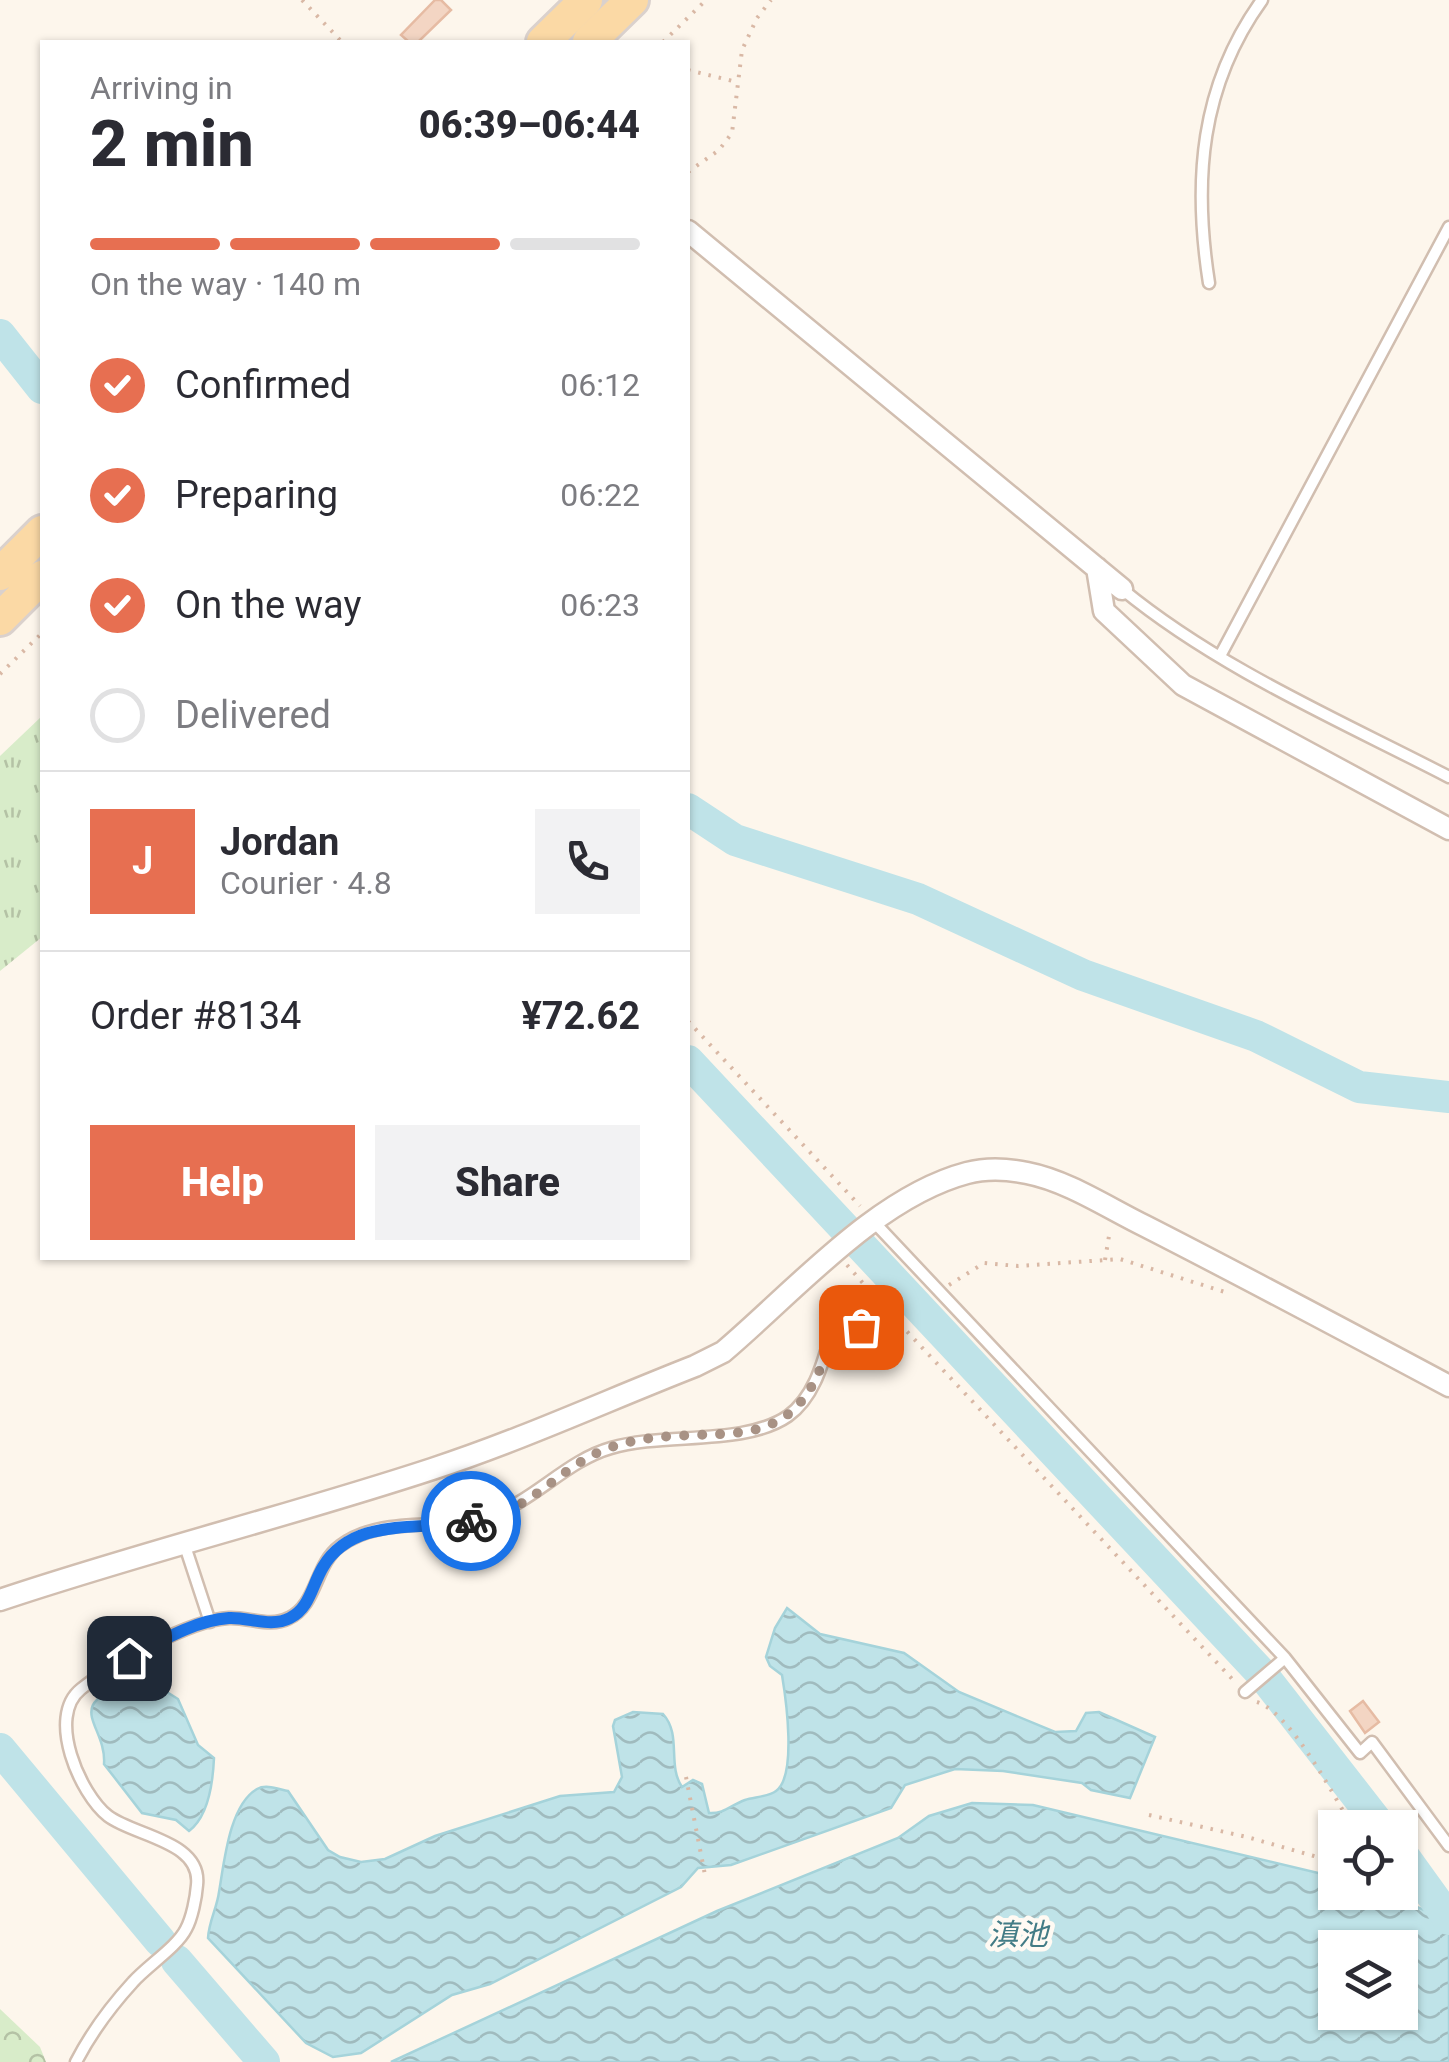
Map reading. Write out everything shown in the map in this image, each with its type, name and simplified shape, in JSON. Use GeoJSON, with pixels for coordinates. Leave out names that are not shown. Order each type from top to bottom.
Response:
{"type":"FeatureCollection","features":[{"type":"Feature","properties":{"kind":"main road"},"geometry":{"type":"LineString","coordinates":[[545,40],[586,0]]}},
{"type":"Feature","properties":{"kind":"main road"},"geometry":{"type":"LineString","coordinates":[[591,40],[632,0]]}},
{"type":"Feature","properties":{"kind":"main road"},"geometry":{"type":"LineString","coordinates":[[0,574],[40,534]]}},
{"type":"Feature","properties":{"kind":"main road"},"geometry":{"type":"LineString","coordinates":[[0,619],[40,579]]}},
{"type":"Feature","properties":{"kind":"street"},"geometry":{"type":"LineString","coordinates":[[690,233],[1122,589]]}},
{"type":"Feature","properties":{"kind":"street"},"geometry":{"type":"LineString","coordinates":[[1097,568],[1104,611],[1183,685],[1449,828]]}},
{"type":"Feature","properties":{"kind":"street"},"geometry":{"type":"LineString","coordinates":[[0,1600],[101,1566],[437,1468],[695,1366],[723,1352],[869,1225],[918,1192],[971,1172],[1001,1169],[1058,1182],[1449,1386]]}},
{"type":"Feature","properties":{"kind":"lane"},"geometry":{"type":"LineString","coordinates":[[1208,283],[1200,227],[1201,182],[1211,104],[1222,72],[1262,0]]}},
{"type":"Feature","properties":{"kind":"lane"},"geometry":{"type":"LineString","coordinates":[[1220,656],[1449,228]]}},
{"type":"Feature","properties":{"kind":"lane"},"geometry":{"type":"LineString","coordinates":[[1122,589],[1156,617],[1220,656],[1449,777]]}},
{"type":"Feature","properties":{"kind":"lane"},"geometry":{"type":"LineString","coordinates":[[869,1225],[940,1291],[1282,1660],[1360,1753],[1372,1742],[1449,1846]]}},
{"type":"Feature","properties":{"kind":"lane"},"geometry":{"type":"LineString","coordinates":[[76,2062],[90,2036],[132,1982],[186,1930],[198,1882],[195,1868],[182,1852],[110,1818],[98,1806],[80,1778],[68,1747],[68,1707],[76,1693],[154,1644],[210,1622],[228,1618],[275,1622],[290,1618],[306,1605],[322,1567],[338,1546],[362,1534],[389,1528],[466,1523],[488,1517],[515,1507],[578,1463],[620,1445],[719,1435],[770,1425],[790,1414],[808,1394],[822,1370],[830,1338],[892,1316]]}},
{"type":"Feature","properties":{"kind":"lane"},"geometry":{"type":"LineString","coordinates":[[184,1543],[210,1622]]}},
{"type":"Feature","properties":{"kind":"lane"},"geometry":{"type":"LineString","coordinates":[[1245,1692],[1282,1660]]}},
{"type":"Feature","properties":{"kind":"path"},"geometry":{"type":"LineString","coordinates":[[302,0],[340,40]]}},
{"type":"Feature","properties":{"kind":"path"},"geometry":{"type":"LineString","coordinates":[[664,40],[706,0]]}},
{"type":"Feature","properties":{"kind":"path"},"geometry":{"type":"LineString","coordinates":[[690,171],[718,150],[732,133],[737,82],[747,39],[771,0]]}},
{"type":"Feature","properties":{"kind":"path"},"geometry":{"type":"LineString","coordinates":[[690,70],[737,82]]}},
{"type":"Feature","properties":{"kind":"path"},"geometry":{"type":"LineString","coordinates":[[0,674],[40,634]]}},
{"type":"Feature","properties":{"kind":"path"},"geometry":{"type":"LineString","coordinates":[[690,1022],[869,1225]]}},
{"type":"Feature","properties":{"kind":"path"},"geometry":{"type":"LineString","coordinates":[[1105,1260],[1118,1213]]}},
{"type":"Feature","properties":{"kind":"path"},"geometry":{"type":"LineString","coordinates":[[838,1252],[892,1316],[1245,1692],[1266,1705],[1304,1747],[1342,1810]]}},
{"type":"Feature","properties":{"kind":"path"},"geometry":{"type":"LineString","coordinates":[[940,1291],[984,1263],[1018,1266],[1120,1258],[1228,1293]]}},
{"type":"Feature","properties":{"kind":"path"},"geometry":{"type":"LineString","coordinates":[[686,1777],[705,1875]]}},
{"type":"Feature","properties":{"kind":"path"},"geometry":{"type":"LineString","coordinates":[[1150,1815],[1318,1857]]}},
{"type":"Feature","properties":{"kind":"green space"},"geometry":{"type":"Polygon","coordinates":[[[40,718],[40,939],[0,971],[0,756],[40,718]]]}},
{"type":"Feature","properties":{"kind":"green space"},"geometry":{"type":"Polygon","coordinates":[[[0,2009],[40,2047],[46,2062],[0,2062],[0,2009]]]}},
{"type":"Feature","properties":{"kind":"water"},"geometry":{"type":"Polygon","coordinates":[[[787,1608],[820,1634],[904,1653],[959,1692],[1055,1732],[1076,1731],[1086,1713],[1099,1712],[1155,1737],[1130,1798],[1091,1790],[1082,1783],[1003,1771],[955,1769],[905,1785],[891,1808],[731,1865],[698,1868],[681,1887],[490,1984],[452,1995],[361,2053],[333,2057],[306,2043],[208,1938],[234,1821],[257,1789],[288,1791],[328,1850],[340,1857],[361,1862],[385,1859],[435,1836],[560,1796],[614,1792],[622,1777],[613,1726],[615,1720],[633,1712],[663,1714],[672,1731],[675,1769],[682,1787],[693,1780],[702,1784],[709,1813],[773,1793],[786,1770],[788,1736],[782,1675],[766,1657],[775,1628],[787,1608]]]}},
{"type":"Feature","properties":{"kind":"water"},"geometry":{"type":"Polygon","coordinates":[[[130,1685],[162,1689],[178,1699],[198,1745],[214,1758],[205,1807],[189,1831],[176,1820],[142,1813],[104,1764],[92,1708],[109,1692],[130,1685]]]}},
{"type":"Feature","properties":{"kind":"water","name":"滇池"},"geometry":{"type":"Polygon","coordinates":[[[972,1803],[1033,1805],[1318,1873],[1318,1910],[1418,1907],[1449,1920],[1449,2062],[391,2062],[717,1911],[898,1838],[929,1816],[972,1803]]]}},
{"type":"Feature","properties":{"kind":"building"},"geometry":{"type":"Polygon","coordinates":[[[435,0],[441,0],[451,10],[420,40],[407,40],[401,35],[435,0]]]}},
{"type":"Feature","properties":{"kind":"building"},"geometry":{"type":"Polygon","coordinates":[[[1363,1701],[1379,1722],[1365,1733],[1350,1711],[1363,1701]]]}},
{"type":"Feature","properties":{"kind":"waterway"},"geometry":{"type":"LineString","coordinates":[[0,335],[40,385]]}},
{"type":"Feature","properties":{"kind":"waterway"},"geometry":{"type":"LineString","coordinates":[[690,810],[735,840],[918,899],[1083,975],[1256,1036],[1359,1087],[1449,1097]]}},
{"type":"Feature","properties":{"kind":"waterway"},"geometry":{"type":"LineString","coordinates":[[690,1063],[1262,1674],[1368,1810]]}},
{"type":"Feature","properties":{"kind":"waterway"},"geometry":{"type":"LineString","coordinates":[[0,1749],[160,1941]]}},
{"type":"Feature","properties":{"kind":"waterway"},"geometry":{"type":"LineString","coordinates":[[1418,1876],[1449,1919]]}},
{"type":"Feature","properties":{"kind":"waterway"},"geometry":{"type":"LineString","coordinates":[[177,1961],[264,2062]]}},
{"type":"Feature","properties":{"kind":"way so far"},"geometry":{"type":"LineString","coordinates":[[471,1521],[515,1507],[578,1463],[606,1449],[683,1436],[750,1431],[770,1425],[790,1414],[808,1394],[822,1370],[830,1338],[861,1327]]}},
{"type":"Feature","properties":{"kind":"route"},"geometry":{"type":"LineString","coordinates":[[129,1658],[199,1625],[228,1618],[275,1622],[290,1618],[306,1605],[322,1567],[338,1546],[362,1534],[471,1521]]}}]}
